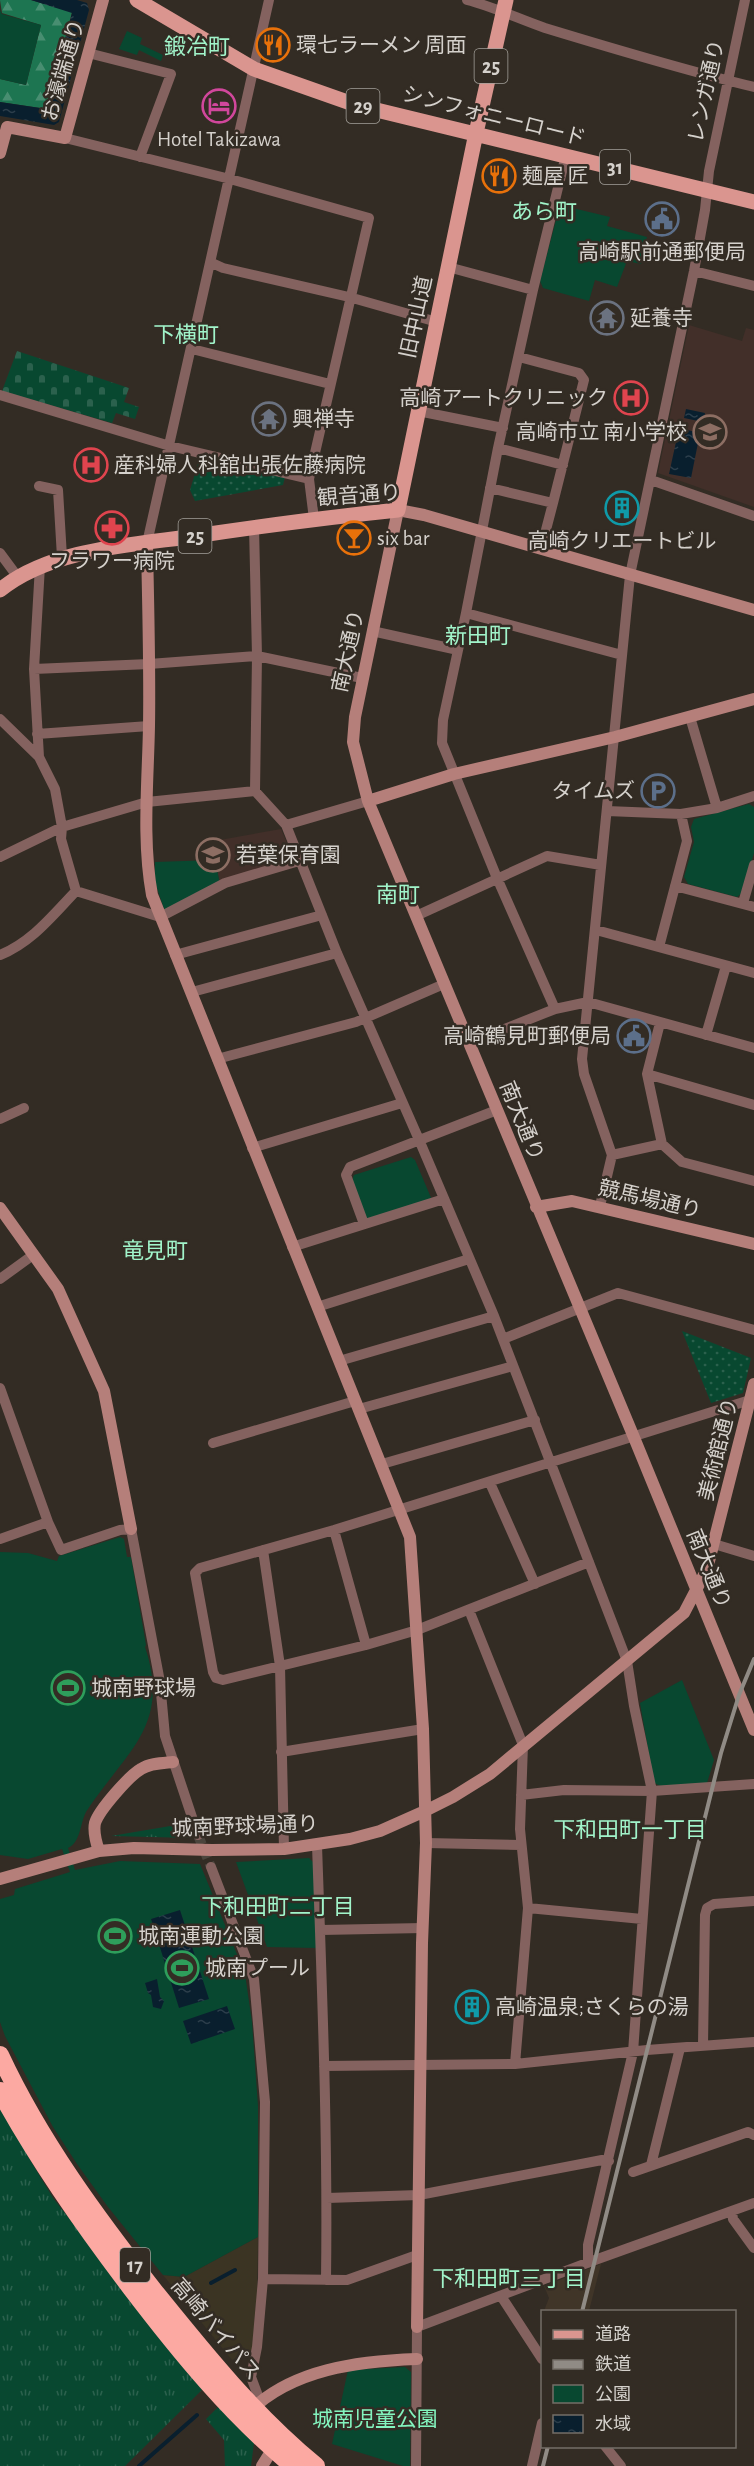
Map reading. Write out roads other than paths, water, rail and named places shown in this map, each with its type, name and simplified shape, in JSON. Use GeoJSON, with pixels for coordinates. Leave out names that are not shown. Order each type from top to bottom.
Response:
{"type":"FeatureCollection","features":[{"type":"Feature","properties":{"kind":"highway","name":"高崎バイパス"},"geometry":{"type":"LineString","coordinates":[[0,2055],[28,2109],[88,2204],[216,2368],[252,2409],[293,2466]]}},
{"type":"Feature","properties":{"kind":"highway","name":"高崎バイパス"},"geometry":{"type":"LineString","coordinates":[[0,2091],[41,2161],[90,2233],[153,2317],[252,2409]]}},
{"type":"Feature","properties":{"kind":"highway","name":"高崎バイパス"},"geometry":{"type":"LineString","coordinates":[[277,2443],[316,2466]]}},
{"type":"Feature","properties":{"kind":"main road","name":"シンフォニーロード"},"geometry":{"type":"LineString","coordinates":[[136,0],[254,69],[356,105],[754,202]]}},
{"type":"Feature","properties":{"kind":"main road","name":"25"},"geometry":{"type":"LineString","coordinates":[[476,133],[504,6]]}},
{"type":"Feature","properties":{"kind":"main road","name":"旧中山道"},"geometry":{"type":"LineString","coordinates":[[398,510],[476,133]]}},
{"type":"Feature","properties":{"kind":"main road","name":"観音通り"},"geometry":{"type":"LineString","coordinates":[[0,590],[17,576],[62,557],[254,527],[398,510]]}},
{"type":"Feature","properties":{"kind":"street","name":"お濠端通り"},"geometry":{"type":"LineString","coordinates":[[0,153],[7,128],[65,138],[103,0]]}},
{"type":"Feature","properties":{"kind":"street"},"geometry":{"type":"LineString","coordinates":[[269,0],[212,263],[147,543],[148,875],[160,918],[192,992],[252,1148],[410,1537],[423,1729],[426,1843],[417,2255],[416,2466]]}},
{"type":"Feature","properties":{"kind":"street"},"geometry":{"type":"LineString","coordinates":[[467,0],[489,6],[504,6],[583,39],[754,87]]}},
{"type":"Feature","properties":{"kind":"street","name":"レンガ通り"},"geometry":{"type":"LineString","coordinates":[[612,1155],[584,1074],[582,1059],[630,575],[694,271],[709,171],[745,0]]}},
{"type":"Feature","properties":{"kind":"street"},"geometry":{"type":"LineString","coordinates":[[88,53],[171,74],[140,157]]}},
{"type":"Feature","properties":{"kind":"street"},"geometry":{"type":"LineString","coordinates":[[65,138],[230,179],[369,218],[309,479],[314,519]]}},
{"type":"Feature","properties":{"kind":"street"},"geometry":{"type":"LineString","coordinates":[[555,1009],[454,774],[442,743],[442,720],[466,613],[498,448],[566,155]]}},
{"type":"Feature","properties":{"kind":"street"},"geometry":{"type":"LineString","coordinates":[[212,263],[222,268],[349,297],[437,322]]}},
{"type":"Feature","properties":{"kind":"street"},"geometry":{"type":"LineString","coordinates":[[448,267],[533,290]]}},
{"type":"Feature","properties":{"kind":"street"},"geometry":{"type":"LineString","coordinates":[[694,271],[754,286]]}},
{"type":"Feature","properties":{"kind":"street"},"geometry":{"type":"LineString","coordinates":[[192,349],[330,384]]}},
{"type":"Feature","properties":{"kind":"street"},"geometry":{"type":"LineString","coordinates":[[519,357],[579,373],[584,380],[541,549]]}},
{"type":"Feature","properties":{"kind":"street"},"geometry":{"type":"LineString","coordinates":[[0,395],[170,446],[309,479]]}},
{"type":"Feature","properties":{"kind":"street"},"geometry":{"type":"LineString","coordinates":[[418,411],[503,428]]}},
{"type":"Feature","properties":{"kind":"street"},"geometry":{"type":"LineString","coordinates":[[498,448],[563,465]]}},
{"type":"Feature","properties":{"kind":"street"},"geometry":{"type":"LineString","coordinates":[[651,480],[754,516]]}},
{"type":"Feature","properties":{"kind":"street"},"geometry":{"type":"LineString","coordinates":[[39,486],[58,490],[62,557]]}},
{"type":"Feature","properties":{"kind":"street"},"geometry":{"type":"LineString","coordinates":[[490,488],[553,503]]}},
{"type":"Feature","properties":{"kind":"street","name":"観音通り"},"geometry":{"type":"LineString","coordinates":[[398,510],[424,515],[754,610]]}},
{"type":"Feature","properties":{"kind":"street","name":"南大通り"},"geometry":{"type":"LineString","coordinates":[[398,510],[355,717],[353,742],[368,801],[754,1730]]}},
{"type":"Feature","properties":{"kind":"street"},"geometry":{"type":"LineString","coordinates":[[254,527],[257,656],[255,791],[286,825],[337,953],[494,1316],[627,1661],[651,1791],[633,2052],[588,2245],[588,2263]]}},
{"type":"Feature","properties":{"kind":"street"},"geometry":{"type":"LineString","coordinates":[[0,553],[17,576]]}},
{"type":"Feature","properties":{"kind":"street"},"geometry":{"type":"LineString","coordinates":[[39,757],[34,669],[40,566]]}},
{"type":"Feature","properties":{"kind":"street"},"geometry":{"type":"LineString","coordinates":[[466,613],[622,655]]}},
{"type":"Feature","properties":{"kind":"street"},"geometry":{"type":"LineString","coordinates":[[372,631],[458,650]]}},
{"type":"Feature","properties":{"kind":"street"},"geometry":{"type":"LineString","coordinates":[[34,669],[257,656],[362,678]]}},
{"type":"Feature","properties":{"kind":"street"},"geometry":{"type":"LineString","coordinates":[[286,825],[454,774],[615,737],[754,699]]}},
{"type":"Feature","properties":{"kind":"street"},"geometry":{"type":"LineString","coordinates":[[690,717],[717,808]]}},
{"type":"Feature","properties":{"kind":"street"},"geometry":{"type":"LineString","coordinates":[[0,719],[39,757],[55,789],[62,827],[61,839],[76,891]]}},
{"type":"Feature","properties":{"kind":"street"},"geometry":{"type":"LineString","coordinates":[[38,734],[149,726]]}},
{"type":"Feature","properties":{"kind":"street"},"geometry":{"type":"LineString","coordinates":[[0,857],[62,827],[147,802],[255,791]]}},
{"type":"Feature","properties":{"kind":"street"},"geometry":{"type":"LineString","coordinates":[[607,811],[681,814],[717,808],[754,796]]}},
{"type":"Feature","properties":{"kind":"street"},"geometry":{"type":"LineString","coordinates":[[658,947],[687,841],[681,814]]}},
{"type":"Feature","properties":{"kind":"street"},"geometry":{"type":"LineString","coordinates":[[416,916],[547,856],[601,865]]}},
{"type":"Feature","properties":{"kind":"street"},"geometry":{"type":"LineString","coordinates":[[76,891],[160,918],[225,883],[299,861]]}},
{"type":"Feature","properties":{"kind":"street"},"geometry":{"type":"LineString","coordinates":[[675,886],[748,905],[754,865]]}},
{"type":"Feature","properties":{"kind":"street"},"geometry":{"type":"LineString","coordinates":[[0,955],[18,947],[43,927],[76,891]]}},
{"type":"Feature","properties":{"kind":"street"},"geometry":{"type":"LineString","coordinates":[[175,955],[321,915]]}},
{"type":"Feature","properties":{"kind":"street"},"geometry":{"type":"LineString","coordinates":[[596,930],[754,973]]}},
{"type":"Feature","properties":{"kind":"street"},"geometry":{"type":"LineString","coordinates":[[192,992],[337,953]]}},
{"type":"Feature","properties":{"kind":"street"},"geometry":{"type":"LineString","coordinates":[[706,1035],[726,966]]}},
{"type":"Feature","properties":{"kind":"street"},"geometry":{"type":"LineString","coordinates":[[217,1059],[356,1022],[365,1016],[444,984]]}},
{"type":"Feature","properties":{"kind":"street"},"geometry":{"type":"LineString","coordinates":[[470,1043],[555,1009],[588,1002],[754,1048]]}},
{"type":"Feature","properties":{"kind":"street"},"geometry":{"type":"LineString","coordinates":[[660,1023],[647,1074],[662,1144],[682,1162],[754,1181]]}},
{"type":"Feature","properties":{"kind":"street"},"geometry":{"type":"LineString","coordinates":[[647,1074],[754,1105]]}},
{"type":"Feature","properties":{"kind":"street"},"geometry":{"type":"LineString","coordinates":[[252,1148],[402,1103]]}},
{"type":"Feature","properties":{"kind":"street"},"geometry":{"type":"LineString","coordinates":[[0,1119],[24,1108]]}},
{"type":"Feature","properties":{"kind":"street"},"geometry":{"type":"LineString","coordinates":[[364,1224],[346,1175],[350,1167],[420,1142],[496,1110]]}},
{"type":"Feature","properties":{"kind":"street"},"geometry":{"type":"LineString","coordinates":[[600,1206],[612,1155],[662,1144]]}},
{"type":"Feature","properties":{"kind":"street"},"geometry":{"type":"LineString","coordinates":[[292,1247],[444,1199]]}},
{"type":"Feature","properties":{"kind":"street","name":"競馬場通り"},"geometry":{"type":"LineString","coordinates":[[536,1207],[572,1201],[754,1244]]}},
{"type":"Feature","properties":{"kind":"street"},"geometry":{"type":"LineString","coordinates":[[0,1208],[58,1289],[104,1391],[160,1682],[165,1736],[198,1835]]}},
{"type":"Feature","properties":{"kind":"street"},"geometry":{"type":"LineString","coordinates":[[0,1279],[33,1255]]}},
{"type":"Feature","properties":{"kind":"street"},"geometry":{"type":"LineString","coordinates":[[317,1307],[469,1259]]}},
{"type":"Feature","properties":{"kind":"street"},"geometry":{"type":"LineString","coordinates":[[503,1339],[618,1293],[754,1330]]}},
{"type":"Feature","properties":{"kind":"street"},"geometry":{"type":"LineString","coordinates":[[339,1361],[494,1316]]}},
{"type":"Feature","properties":{"kind":"street"},"geometry":{"type":"LineString","coordinates":[[213,1443],[513,1366]]}},
{"type":"Feature","properties":{"kind":"street","name":"美術館通り"},"geometry":{"type":"LineString","coordinates":[[697,1592],[714,1544],[754,1384]]}},
{"type":"Feature","properties":{"kind":"street"},"geometry":{"type":"LineString","coordinates":[[0,1388],[48,1522],[61,1550],[120,1530],[131,1529]]}},
{"type":"Feature","properties":{"kind":"street"},"geometry":{"type":"LineString","coordinates":[[589,1562],[417,1629],[366,1645],[223,1680],[216,1678],[213,1672],[195,1573],[200,1568],[490,1483],[633,1435],[750,1400]]}},
{"type":"Feature","properties":{"kind":"street"},"geometry":{"type":"LineString","coordinates":[[382,1464],[535,1420]]}},
{"type":"Feature","properties":{"kind":"street"},"geometry":{"type":"LineString","coordinates":[[490,1483],[535,1584]]}},
{"type":"Feature","properties":{"kind":"street"},"geometry":{"type":"LineString","coordinates":[[0,1539],[48,1522]]}},
{"type":"Feature","properties":{"kind":"street"},"geometry":{"type":"LineString","coordinates":[[334,1530],[366,1645]]}},
{"type":"Feature","properties":{"kind":"street"},"geometry":{"type":"LineString","coordinates":[[714,1544],[754,1556]]}},
{"type":"Feature","properties":{"kind":"street"},"geometry":{"type":"LineString","coordinates":[[263,1550],[280,1666],[284,1849]]}},
{"type":"Feature","properties":{"kind":"street","name":"城南野球場通り"},"geometry":{"type":"LineString","coordinates":[[0,1879],[99,1851],[134,1848],[284,1849],[317,1845],[380,1831],[453,1797],[490,1774],[684,1613],[697,1592]]}},
{"type":"Feature","properties":{"kind":"street"},"geometry":{"type":"LineString","coordinates":[[469,1610],[523,1745],[521,1845],[528,1908],[515,2064]]}},
{"type":"Feature","properties":{"kind":"street"},"geometry":{"type":"LineString","coordinates":[[281,1752],[423,1729]]}},
{"type":"Feature","properties":{"kind":"street"},"geometry":{"type":"LineString","coordinates":[[99,1851],[94,1831],[96,1821],[106,1805],[142,1768],[173,1762]]}},
{"type":"Feature","properties":{"kind":"street"},"geometry":{"type":"LineString","coordinates":[[521,1795],[564,1790],[651,1791],[754,1784]]}},
{"type":"Feature","properties":{"kind":"street"},"geometry":{"type":"LineString","coordinates":[[426,1843],[521,1845]]}},
{"type":"Feature","properties":{"kind":"street"},"geometry":{"type":"LineString","coordinates":[[317,1845],[327,2198],[326,2280]]}},
{"type":"Feature","properties":{"kind":"street"},"geometry":{"type":"LineString","coordinates":[[210,1867],[254,1979],[265,2102],[263,2279],[257,2347],[251,2377],[252,2409]]}},
{"type":"Feature","properties":{"kind":"street"},"geometry":{"type":"LineString","coordinates":[[703,2045],[707,1908],[714,1905],[754,1901]]}},
{"type":"Feature","properties":{"kind":"street"},"geometry":{"type":"LineString","coordinates":[[528,1908],[642,1919]]}},
{"type":"Feature","properties":{"kind":"street"},"geometry":{"type":"LineString","coordinates":[[321,1930],[423,1928]]}},
{"type":"Feature","properties":{"kind":"street"},"geometry":{"type":"LineString","coordinates":[[324,2067],[515,2064],[754,2042]]}},
{"type":"Feature","properties":{"kind":"street"},"geometry":{"type":"LineString","coordinates":[[651,2165],[680,2048]]}},
{"type":"Feature","properties":{"kind":"street"},"geometry":{"type":"LineString","coordinates":[[633,2172],[748,2132],[754,2135]]}},
{"type":"Feature","properties":{"kind":"street"},"geometry":{"type":"LineString","coordinates":[[327,2198],[419,2195],[602,2160],[609,2161]]}},
{"type":"Feature","properties":{"kind":"street"},"geometry":{"type":"LineString","coordinates":[[417,2327],[754,2204]]}},
{"type":"Feature","properties":{"kind":"street"},"geometry":{"type":"LineString","coordinates":[[732,2212],[733,2219],[754,2248]]}},
{"type":"Feature","properties":{"kind":"street"},"geometry":{"type":"LineString","coordinates":[[263,2279],[347,2280],[417,2255]]}},
{"type":"Feature","properties":{"kind":"street"},"geometry":{"type":"LineString","coordinates":[[501,2296],[541,2356]]}},
{"type":"Feature","properties":{"kind":"street"},"geometry":{"type":"LineString","coordinates":[[252,2409],[274,2391],[342,2365],[374,2360],[417,2359]]}},
{"type":"Feature","properties":{"kind":"street"},"geometry":{"type":"LineString","coordinates":[[532,2466],[541,2430]]}},
{"type":"Feature","properties":{"kind":"street"},"geometry":{"type":"LineString","coordinates":[[262,2466],[277,2443]]}},
{"type":"Feature","properties":{"kind":"street"},"geometry":{"type":"LineString","coordinates":[[608,2448],[621,2466]]}},
{"type":"Feature","properties":{"kind":"water"},"geometry":{"type":"Polygon","coordinates":[[[31,0],[77,0],[87,3],[89,10],[59,122],[54,125],[0,116],[0,102],[47,109],[72,13],[31,0]]]}},
{"type":"Feature","properties":{"kind":"water"},"geometry":{"type":"Polygon","coordinates":[[[686,409],[705,413],[703,422],[684,418],[686,409]]]}},
{"type":"Feature","properties":{"kind":"water"},"geometry":{"type":"Polygon","coordinates":[[[679,428],[700,433],[691,478],[669,474],[679,428]]]}},
{"type":"Feature","properties":{"kind":"water"},"geometry":{"type":"Polygon","coordinates":[[[180,1910],[209,1999],[179,2008],[151,1919],[180,1910]]]}},
{"type":"Feature","properties":{"kind":"water"},"geometry":{"type":"Polygon","coordinates":[[[157,1979],[160,1997],[164,2001],[161,2009],[153,2007],[151,1995],[145,1983],[157,1979]]]}},
{"type":"Feature","properties":{"kind":"water"},"geometry":{"type":"Polygon","coordinates":[[[227,2006],[235,2029],[191,2044],[183,2021],[227,2006]]]}},
{"type":"Feature","properties":{"kind":"waterway"},"geometry":{"type":"LineString","coordinates":[[211,2283],[235,2270]]}},
{"type":"Feature","properties":{"kind":"waterway"},"geometry":{"type":"LineString","coordinates":[[139,2466],[197,2415]]}},
{"type":"Feature","properties":{"kind":"tunnel"},"geometry":{"type":"LineString","coordinates":[[198,1835],[211,1867]]}},
{"type":"Feature","properties":{"kind":"railway"},"geometry":{"type":"LineString","coordinates":[[582,2310],[721,1753],[739,1695],[754,1659]]}},
{"type":"Feature","properties":{"kind":"railway"},"geometry":{"type":"LineString","coordinates":[[543,2466],[548,2448]]}},
{"type":"Feature","properties":{"kind":"place","name":"環七ラーメン 周面"},"geometry":{"type":"Point","coordinates":[273,45]}},
{"type":"Feature","properties":{"kind":"place","name":"Hotel Takizawa"},"geometry":{"type":"Point","coordinates":[219,106]}},
{"type":"Feature","properties":{"kind":"place","name":"麺屋 匠"},"geometry":{"type":"Point","coordinates":[499,176]}},
{"type":"Feature","properties":{"kind":"place","name":"高崎駅前通郵便局"},"geometry":{"type":"Point","coordinates":[662,219]}},
{"type":"Feature","properties":{"kind":"place","name":"延養寺"},"geometry":{"type":"Point","coordinates":[607,318]}},
{"type":"Feature","properties":{"kind":"place","name":"高崎アートクリニック"},"geometry":{"type":"Point","coordinates":[631,398]}},
{"type":"Feature","properties":{"kind":"place","name":"興禅寺"},"geometry":{"type":"Point","coordinates":[269,419]}},
{"type":"Feature","properties":{"kind":"place","name":"高崎市立 南小学校"},"geometry":{"type":"Point","coordinates":[710,432]}},
{"type":"Feature","properties":{"kind":"place","name":"産科婦人科舘出張佐藤病院"},"geometry":{"type":"Point","coordinates":[91,465]}},
{"type":"Feature","properties":{"kind":"place","name":"高崎クリエートビル"},"geometry":{"type":"Point","coordinates":[622,508]}},
{"type":"Feature","properties":{"kind":"place","name":"フラワー病院"},"geometry":{"type":"Point","coordinates":[112,528]}},
{"type":"Feature","properties":{"kind":"place","name":"six bar"},"geometry":{"type":"Point","coordinates":[354,538]}},
{"type":"Feature","properties":{"kind":"place","name":"タイムズ"},"geometry":{"type":"Point","coordinates":[658,791]}},
{"type":"Feature","properties":{"kind":"place","name":"若葉保育園"},"geometry":{"type":"Point","coordinates":[213,855]}},
{"type":"Feature","properties":{"kind":"place","name":"高崎鶴見町郵便局"},"geometry":{"type":"Point","coordinates":[634,1036]}},
{"type":"Feature","properties":{"kind":"place","name":"城南野球場"},"geometry":{"type":"Point","coordinates":[68,1688]}},
{"type":"Feature","properties":{"kind":"place","name":"城南運動公園"},"geometry":{"type":"Point","coordinates":[115,1936]}},
{"type":"Feature","properties":{"kind":"place","name":"城南プール"},"geometry":{"type":"Point","coordinates":[182,1968]}},
{"type":"Feature","properties":{"kind":"place","name":"高崎温泉;さくらの湯"},"geometry":{"type":"Point","coordinates":[472,2007]}},
{"type":"Feature","properties":{"kind":"district","name":"鍛冶町"},"geometry":{"type":"Point","coordinates":[197,46]}},
{"type":"Feature","properties":{"kind":"district","name":"あら町"},"geometry":{"type":"Point","coordinates":[544,211]}},
{"type":"Feature","properties":{"kind":"district","name":"下横町"},"geometry":{"type":"Point","coordinates":[186,334]}},
{"type":"Feature","properties":{"kind":"district","name":"新田町"},"geometry":{"type":"Point","coordinates":[478,635]}},
{"type":"Feature","properties":{"kind":"district","name":"南町"},"geometry":{"type":"Point","coordinates":[398,894]}},
{"type":"Feature","properties":{"kind":"district","name":"竜見町"},"geometry":{"type":"Point","coordinates":[155,1250]}},
{"type":"Feature","properties":{"kind":"district","name":"下和田町一丁目"},"geometry":{"type":"Point","coordinates":[630,1829]}},
{"type":"Feature","properties":{"kind":"district","name":"下和田町二丁目"},"geometry":{"type":"Point","coordinates":[278,1906]}},
{"type":"Feature","properties":{"kind":"district","name":"下和田町三丁目"},"geometry":{"type":"Point","coordinates":[509,2278]}},
{"type":"Feature","properties":{"kind":"park label","name":"城南児童公園"},"geometry":{"type":"Point","coordinates":[375,2419]}}]}
